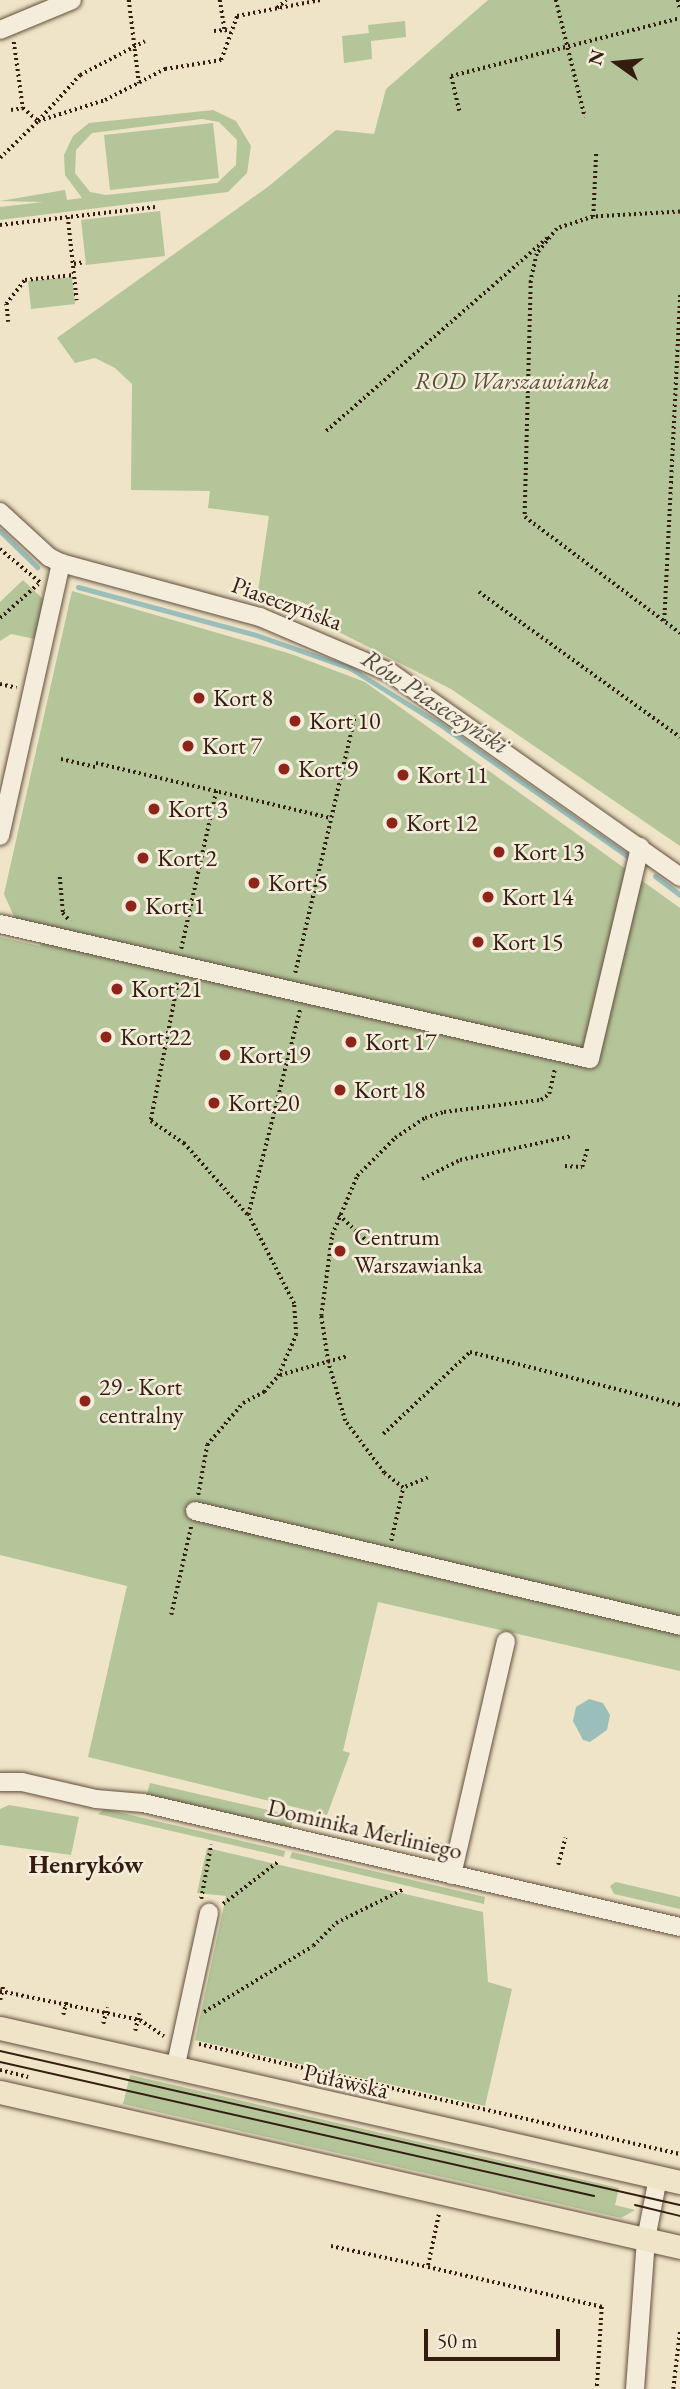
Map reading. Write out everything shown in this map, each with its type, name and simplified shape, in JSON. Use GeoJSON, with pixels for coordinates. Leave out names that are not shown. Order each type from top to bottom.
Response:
{"type":"FeatureCollection","features":[{"type":"Feature","properties":{"kind":"main road","name":"Puławska"},"geometry":{"type":"LineString","coordinates":[[0,2028],[669,2180]]}},
{"type":"Feature","properties":{"kind":"main road"},"geometry":{"type":"LineString","coordinates":[[0,2092],[680,2246]]}},
{"type":"Feature","properties":{"kind":"street"},"geometry":{"type":"LineString","coordinates":[[4,28],[72,0]]}},
{"type":"Feature","properties":{"kind":"street","name":"Piaseczyńska"},"geometry":{"type":"LineString","coordinates":[[0,512],[49,557],[61,563],[234,609],[356,655],[420,691],[680,877]]}},
{"type":"Feature","properties":{"kind":"street"},"geometry":{"type":"LineString","coordinates":[[0,836],[47,586],[61,563]]}},
{"type":"Feature","properties":{"kind":"street"},"geometry":{"type":"LineString","coordinates":[[0,924],[181,954],[303,993],[590,1059],[640,847]]}},
{"type":"Feature","properties":{"kind":"street"},"geometry":{"type":"LineString","coordinates":[[195,1511],[364,1548],[387,1557],[680,1626]]}},
{"type":"Feature","properties":{"kind":"street"},"geometry":{"type":"LineString","coordinates":[[452,1875],[506,1641]]}},
{"type":"Feature","properties":{"kind":"street","name":"Dominika Merliniego"},"geometry":{"type":"LineString","coordinates":[[0,1782],[37,1785],[143,1804],[680,1927]]}},
{"type":"Feature","properties":{"kind":"street"},"geometry":{"type":"LineString","coordinates":[[175,2068],[209,1913]]}},
{"type":"Feature","properties":{"kind":"street"},"geometry":{"type":"LineString","coordinates":[[635,2389],[646,2239],[669,2180]]}},
{"type":"Feature","properties":{"kind":"path"},"geometry":{"type":"LineString","coordinates":[[129,0],[139,83]]}},
{"type":"Feature","properties":{"kind":"path"},"geometry":{"type":"LineString","coordinates":[[220,0],[225,30]]}},
{"type":"Feature","properties":{"kind":"path"},"geometry":{"type":"LineString","coordinates":[[276,8],[286,0]]}},
{"type":"Feature","properties":{"kind":"path"},"geometry":{"type":"LineString","coordinates":[[38,121],[104,100],[165,69],[221,60],[237,16],[321,0]]}},
{"type":"Feature","properties":{"kind":"path"},"geometry":{"type":"LineString","coordinates":[[556,0],[585,117]]}},
{"type":"Feature","properties":{"kind":"path"},"geometry":{"type":"LineString","coordinates":[[678,0],[680,9]]}},
{"type":"Feature","properties":{"kind":"path"},"geometry":{"type":"LineString","coordinates":[[459,111],[451,76],[680,18]]}},
{"type":"Feature","properties":{"kind":"path"},"geometry":{"type":"LineString","coordinates":[[4,28],[16,46],[23,108],[38,121]]}},
{"type":"Feature","properties":{"kind":"path"},"geometry":{"type":"LineString","coordinates":[[214,31],[231,32]]}},
{"type":"Feature","properties":{"kind":"path"},"geometry":{"type":"LineString","coordinates":[[0,158],[80,75],[145,41]]}},
{"type":"Feature","properties":{"kind":"path"},"geometry":{"type":"LineString","coordinates":[[11,110],[23,108]]}},
{"type":"Feature","properties":{"kind":"path"},"geometry":{"type":"LineString","coordinates":[[593,217],[596,152]]}},
{"type":"Feature","properties":{"kind":"path"},"geometry":{"type":"LineString","coordinates":[[0,225],[155,207]]}},
{"type":"Feature","properties":{"kind":"path"},"geometry":{"type":"LineString","coordinates":[[326,431],[557,229],[593,217],[680,212]]}},
{"type":"Feature","properties":{"kind":"path"},"geometry":{"type":"LineString","coordinates":[[68,217],[77,301]]}},
{"type":"Feature","properties":{"kind":"path"},"geometry":{"type":"LineString","coordinates":[[557,229],[537,254],[531,281],[525,517],[680,633]]}},
{"type":"Feature","properties":{"kind":"path"},"geometry":{"type":"LineString","coordinates":[[73,264],[85,262]]}},
{"type":"Feature","properties":{"kind":"path"},"geometry":{"type":"LineString","coordinates":[[8,322],[6,304],[25,280],[74,275]]}},
{"type":"Feature","properties":{"kind":"path"},"geometry":{"type":"LineString","coordinates":[[664,621],[680,291]]}},
{"type":"Feature","properties":{"kind":"path"},"geometry":{"type":"LineString","coordinates":[[0,549],[47,586],[0,618]]}},
{"type":"Feature","properties":{"kind":"path"},"geometry":{"type":"LineString","coordinates":[[479,592],[680,737]]}},
{"type":"Feature","properties":{"kind":"path"},"geometry":{"type":"LineString","coordinates":[[0,684],[16,688]]}},
{"type":"Feature","properties":{"kind":"path"},"geometry":{"type":"LineString","coordinates":[[283,970],[297,974],[355,716]]}},
{"type":"Feature","properties":{"kind":"path"},"geometry":{"type":"LineString","coordinates":[[61,759],[331,818]]}},
{"type":"Feature","properties":{"kind":"path"},"geometry":{"type":"LineString","coordinates":[[201,1467],[207,1445],[243,1403],[264,1392],[278,1376],[293,1348],[294,1304],[247,1215],[184,1143],[150,1121],[181,954],[216,791]]}},
{"type":"Feature","properties":{"kind":"path"},"geometry":{"type":"LineString","coordinates":[[60,877],[63,913],[78,923]]}},
{"type":"Feature","properties":{"kind":"path"},"geometry":{"type":"LineString","coordinates":[[168,944],[181,954]]}},
{"type":"Feature","properties":{"kind":"path"},"geometry":{"type":"LineString","coordinates":[[181,954],[194,950]]}},
{"type":"Feature","properties":{"kind":"path"},"geometry":{"type":"LineString","coordinates":[[247,1215],[303,993]]}},
{"type":"Feature","properties":{"kind":"path"},"geometry":{"type":"LineString","coordinates":[[403,1488],[384,1473],[345,1421],[328,1362],[322,1290],[339,1215],[370,1160],[425,1118],[463,1108],[541,1100],[549,1094],[559,1052]]}},
{"type":"Feature","properties":{"kind":"path"},"geometry":{"type":"LineString","coordinates":[[422,1179],[460,1160],[572,1136]]}},
{"type":"Feature","properties":{"kind":"path"},"geometry":{"type":"LineString","coordinates":[[565,1167],[582,1167],[587,1149]]}},
{"type":"Feature","properties":{"kind":"path"},"geometry":{"type":"LineString","coordinates":[[339,1215],[367,1241]]}},
{"type":"Feature","properties":{"kind":"path"},"geometry":{"type":"LineString","coordinates":[[383,1434],[470,1352],[680,1405]]}},
{"type":"Feature","properties":{"kind":"path"},"geometry":{"type":"LineString","coordinates":[[278,1376],[348,1356]]}},
{"type":"Feature","properties":{"kind":"path"},"geometry":{"type":"LineString","coordinates":[[403,1488],[428,1478]]}},
{"type":"Feature","properties":{"kind":"path"},"geometry":{"type":"LineString","coordinates":[[387,1557],[403,1488]]}},
{"type":"Feature","properties":{"kind":"path"},"geometry":{"type":"LineString","coordinates":[[171,1615],[184,1559]]}},
{"type":"Feature","properties":{"kind":"path"},"geometry":{"type":"LineString","coordinates":[[558,1865],[565,1838]]}},
{"type":"Feature","properties":{"kind":"path"},"geometry":{"type":"LineString","coordinates":[[211,1845],[200,1895],[209,1913],[279,1861]]}},
{"type":"Feature","properties":{"kind":"path"},"geometry":{"type":"LineString","coordinates":[[186,2020],[243,1992],[313,1946],[336,1923],[404,1889]]}},
{"type":"Feature","properties":{"kind":"path"},"geometry":{"type":"LineString","coordinates":[[0,2000],[2,1989],[138,2016],[158,2034],[181,2040],[680,2154]]}},
{"type":"Feature","properties":{"kind":"path"},"geometry":{"type":"LineString","coordinates":[[64,2015],[66,2001]]}},
{"type":"Feature","properties":{"kind":"path"},"geometry":{"type":"LineString","coordinates":[[103,2024],[106,2010]]}},
{"type":"Feature","properties":{"kind":"path"},"geometry":{"type":"LineString","coordinates":[[135,2031],[138,2016]]}},
{"type":"Feature","properties":{"kind":"path"},"geometry":{"type":"LineString","coordinates":[[428,2267],[439,2215]]}},
{"type":"Feature","properties":{"kind":"path"},"geometry":{"type":"LineString","coordinates":[[331,2246],[602,2307],[597,2389]]}},
{"type":"Feature","properties":{"kind":"path"},"geometry":{"type":"LineString","coordinates":[[673,2389],[680,2329]]}},
{"type":"Feature","properties":{"kind":"green space","name":"ROD Warszawianka"},"geometry":{"type":"Polygon","coordinates":[[[488,0],[680,0],[680,846],[451,689],[333,629],[337,619],[297,600],[292,610],[257,598],[269,516],[208,508],[210,491],[131,490],[132,384],[115,368],[95,358],[75,363],[57,338],[269,186],[336,130],[374,134],[386,89],[488,0]]]}},
{"type":"Feature","properties":{"kind":"green space"},"geometry":{"type":"Polygon","coordinates":[[[405,21],[406,37],[371,41],[372,59],[344,63],[342,36],[369,33],[368,25],[405,21]]]}},
{"type":"Feature","properties":{"kind":"green space"},"geometry":{"type":"Polygon","coordinates":[[[213,110],[236,121],[251,146],[247,173],[228,192],[0,220],[0,207],[43,202],[0,201],[65,190],[67,200],[82,198],[65,175],[64,155],[73,136],[89,123],[213,110]],[[202,119],[92,133],[76,150],[75,173],[90,192],[106,195],[217,183],[236,165],[237,140],[219,122],[202,119]]]}},
{"type":"Feature","properties":{"kind":"green space"},"geometry":{"type":"Polygon","coordinates":[[[213,123],[219,178],[110,190],[104,135],[213,123]]]}},
{"type":"Feature","properties":{"kind":"green space"},"geometry":{"type":"Polygon","coordinates":[[[160,211],[165,256],[86,265],[81,220],[160,211]]]}},
{"type":"Feature","properties":{"kind":"green space"},"geometry":{"type":"Polygon","coordinates":[[[72,277],[75,304],[31,309],[28,281],[72,277]]]}},
{"type":"Feature","properties":{"kind":"green space"},"geometry":{"type":"Polygon","coordinates":[[[23,580],[44,600],[35,639],[11,634],[0,641],[0,602],[23,580]]]}},
{"type":"Feature","properties":{"kind":"green space","name":"Centrum Warszawianka"},"geometry":{"type":"Polygon","coordinates":[[[72,591],[291,654],[365,682],[680,908],[680,1671],[378,1602],[343,1751],[350,1753],[327,1815],[88,1757],[127,1586],[0,1555],[0,937],[40,946],[45,928],[16,921],[4,894],[72,591]]]}},
{"type":"Feature","properties":{"kind":"green space"},"geometry":{"type":"Polygon","coordinates":[[[150,1783],[294,1816],[290,1831],[146,1797],[150,1783]]]}},
{"type":"Feature","properties":{"kind":"green space"},"geometry":{"type":"Polygon","coordinates":[[[9,1805],[79,1817],[71,1855],[0,1845],[0,1809],[9,1805]]]}},
{"type":"Feature","properties":{"kind":"green space"},"geometry":{"type":"Polygon","coordinates":[[[105,1809],[285,1851],[284,1857],[98,1814],[105,1809]]]}},
{"type":"Feature","properties":{"kind":"green space"},"geometry":{"type":"Polygon","coordinates":[[[384,1829],[451,1845],[449,1854],[382,1838],[384,1829]]]}},
{"type":"Feature","properties":{"kind":"green space"},"geometry":{"type":"Polygon","coordinates":[[[207,1848],[483,1912],[488,1982],[512,1989],[485,2106],[195,2040],[226,1896],[197,1893],[207,1848]]]}},
{"type":"Feature","properties":{"kind":"green space"},"geometry":{"type":"Polygon","coordinates":[[[292,1852],[485,1897],[484,1904],[290,1858],[292,1852]]]}},
{"type":"Feature","properties":{"kind":"green space"},"geometry":{"type":"Polygon","coordinates":[[[616,1882],[680,1897],[680,1909],[614,1894],[610,1886],[616,1882]]]}},
{"type":"Feature","properties":{"kind":"green space"},"geometry":{"type":"Polygon","coordinates":[[[130,2075],[619,2188],[615,2205],[635,2210],[621,2218],[123,2104],[130,2075]]]}},
{"type":"Feature","properties":{"kind":"water"},"geometry":{"type":"Polygon","coordinates":[[[589,1699],[603,1703],[610,1715],[607,1730],[590,1742],[583,1740],[573,1721],[576,1707],[589,1699]]]}},
{"type":"Feature","properties":{"kind":"waterway","name":"Rów Piaseczyński"},"geometry":{"type":"LineString","coordinates":[[0,531],[37,567]]}},
{"type":"Feature","properties":{"kind":"waterway","name":"Rów Piaseczyński"},"geometry":{"type":"LineString","coordinates":[[78,587],[256,635],[350,668],[438,723],[629,857]]}},
{"type":"Feature","properties":{"kind":"waterway","name":"Rów Piaseczyński"},"geometry":{"type":"LineString","coordinates":[[655,876],[680,895]]}},
{"type":"Feature","properties":{"kind":"tram line"},"geometry":{"type":"LineString","coordinates":[[0,2051],[680,2205]]}},
{"type":"Feature","properties":{"kind":"tram line"},"geometry":{"type":"LineString","coordinates":[[0,2062],[594,2196]]}},
{"type":"Feature","properties":{"kind":"tram line"},"geometry":{"type":"LineString","coordinates":[[635,2205],[680,2216]]}},
{"type":"Feature","properties":{"kind":"place","name":"Kort 8"},"geometry":{"type":"Point","coordinates":[199,698]}},
{"type":"Feature","properties":{"kind":"place","name":"Kort 10"},"geometry":{"type":"Point","coordinates":[295,721]}},
{"type":"Feature","properties":{"kind":"place","name":"Kort 7"},"geometry":{"type":"Point","coordinates":[188,746]}},
{"type":"Feature","properties":{"kind":"place","name":"Kort 9"},"geometry":{"type":"Point","coordinates":[284,769]}},
{"type":"Feature","properties":{"kind":"place","name":"Kort 11"},"geometry":{"type":"Point","coordinates":[403,775]}},
{"type":"Feature","properties":{"kind":"place","name":"Kort 3"},"geometry":{"type":"Point","coordinates":[154,809]}},
{"type":"Feature","properties":{"kind":"place","name":"Kort 12"},"geometry":{"type":"Point","coordinates":[392,823]}},
{"type":"Feature","properties":{"kind":"place","name":"Kort 13"},"geometry":{"type":"Point","coordinates":[499,852]}},
{"type":"Feature","properties":{"kind":"place","name":"Kort 2"},"geometry":{"type":"Point","coordinates":[143,858]}},
{"type":"Feature","properties":{"kind":"place","name":"Kort 5"},"geometry":{"type":"Point","coordinates":[254,883]}},
{"type":"Feature","properties":{"kind":"place","name":"Kort 14"},"geometry":{"type":"Point","coordinates":[488,897]}},
{"type":"Feature","properties":{"kind":"place","name":"Kort 1"},"geometry":{"type":"Point","coordinates":[131,906]}},
{"type":"Feature","properties":{"kind":"place","name":"Kort 15"},"geometry":{"type":"Point","coordinates":[478,942]}},
{"type":"Feature","properties":{"kind":"place","name":"Kort 21"},"geometry":{"type":"Point","coordinates":[117,989]}},
{"type":"Feature","properties":{"kind":"place","name":"Kort 22"},"geometry":{"type":"Point","coordinates":[106,1037]}},
{"type":"Feature","properties":{"kind":"place","name":"Kort 17"},"geometry":{"type":"Point","coordinates":[351,1042]}},
{"type":"Feature","properties":{"kind":"place","name":"Kort 19"},"geometry":{"type":"Point","coordinates":[225,1055]}},
{"type":"Feature","properties":{"kind":"place","name":"Kort 18"},"geometry":{"type":"Point","coordinates":[340,1090]}},
{"type":"Feature","properties":{"kind":"place","name":"Kort 20"},"geometry":{"type":"Point","coordinates":[214,1103]}},
{"type":"Feature","properties":{"kind":"place","name":"Centrum Warszawianka"},"geometry":{"type":"Point","coordinates":[340,1251]}},
{"type":"Feature","properties":{"kind":"place","name":"29 - Kort centralny"},"geometry":{"type":"Point","coordinates":[85,1401]}},
{"type":"Feature","properties":{"kind":"district","name":"Henryków"},"geometry":{"type":"Point","coordinates":[86,1865]}}]}
